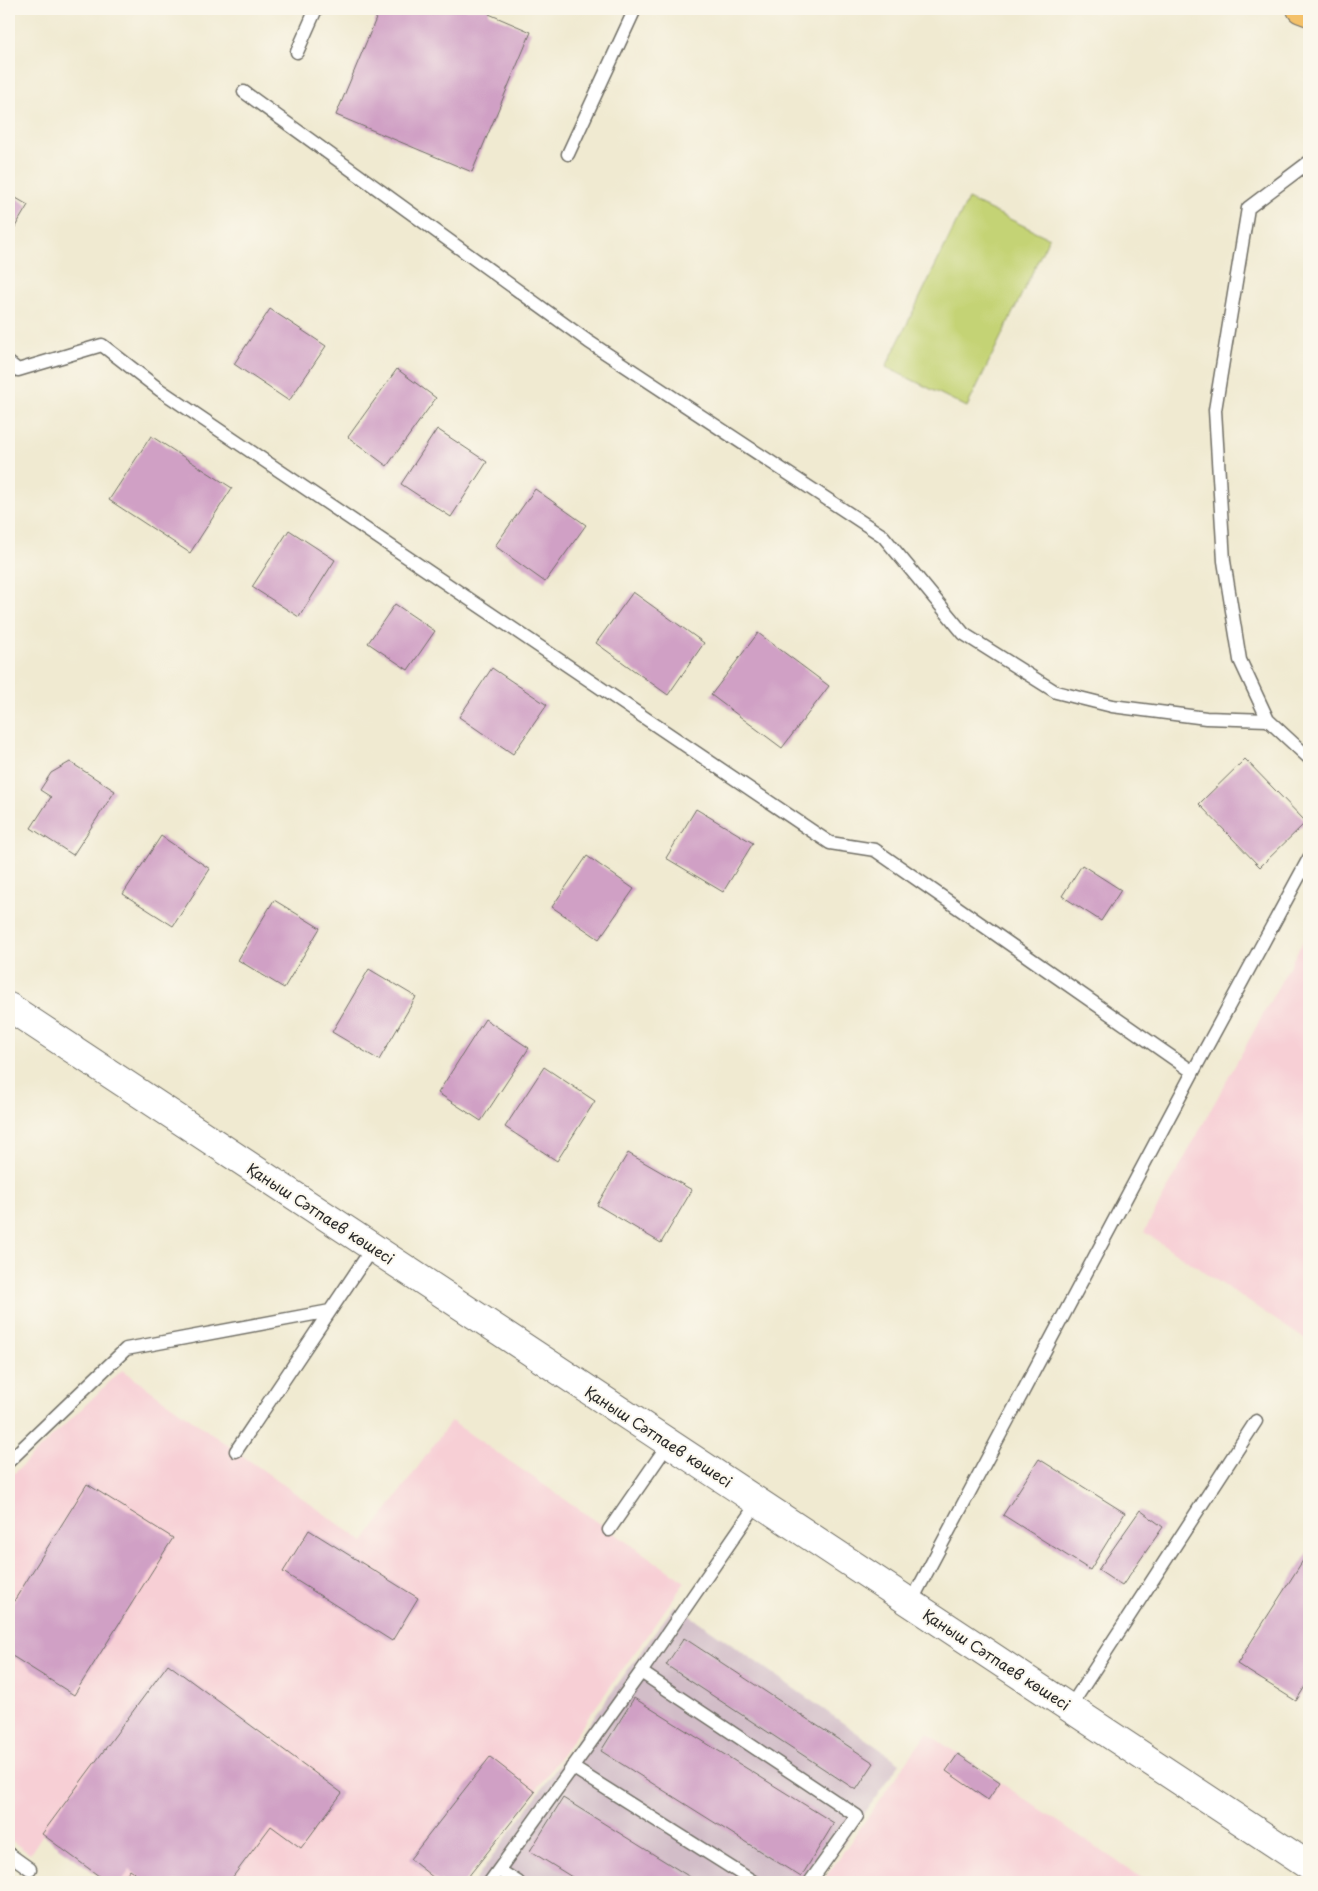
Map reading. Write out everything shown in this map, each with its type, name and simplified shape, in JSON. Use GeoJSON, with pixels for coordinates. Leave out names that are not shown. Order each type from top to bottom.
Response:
{"type":"FeatureCollection","features":[{"type":"Feature","properties":{"kind":"main road"},"geometry":{"type":"LineString","coordinates":[[1301,9],[1309,12]]}},
{"type":"Feature","properties":{"kind":"street","name":"Қаныш Сәтпаев көшесі"},"geometry":{"type":"LineString","coordinates":[[9,1007],[1309,1866]]}},
{"type":"Feature","properties":{"kind":"lane"},"geometry":{"type":"LineString","coordinates":[[297,52],[316,9]]}},
{"type":"Feature","properties":{"kind":"lane"},"geometry":{"type":"LineString","coordinates":[[568,154],[635,9]]}},
{"type":"Feature","properties":{"kind":"lane"},"geometry":{"type":"LineString","coordinates":[[244,92],[589,342],[883,536],[964,634],[1056,692],[1121,707],[1206,718],[1268,720]]}},
{"type":"Feature","properties":{"kind":"lane"},"geometry":{"type":"LineString","coordinates":[[1309,162],[1248,208],[1215,410],[1224,561],[1240,660],[1268,720],[1309,758]]}},
{"type":"Feature","properties":{"kind":"lane"},"geometry":{"type":"LineString","coordinates":[[9,363],[18,370],[102,345],[160,390],[822,838],[830,842],[874,850],[1192,1072]]}},
{"type":"Feature","properties":{"kind":"lane"},"geometry":{"type":"LineString","coordinates":[[910,1602],[1192,1072],[1309,858]]}},
{"type":"Feature","properties":{"kind":"lane"},"geometry":{"type":"LineString","coordinates":[[236,1451],[373,1247]]}},
{"type":"Feature","properties":{"kind":"lane"},"geometry":{"type":"LineString","coordinates":[[9,1461],[126,1349],[330,1311]]}},
{"type":"Feature","properties":{"kind":"lane"},"geometry":{"type":"LineString","coordinates":[[1070,1707],[1256,1421]]}},
{"type":"Feature","properties":{"kind":"lane"},"geometry":{"type":"LineString","coordinates":[[609,1530],[669,1443]]}},
{"type":"Feature","properties":{"kind":"lane"},"geometry":{"type":"LineString","coordinates":[[490,1882],[641,1672],[758,1502]]}},
{"type":"Feature","properties":{"kind":"lane"},"geometry":{"type":"LineString","coordinates":[[641,1672],[857,1816],[810,1882]]}},
{"type":"Feature","properties":{"kind":"lane"},"geometry":{"type":"LineString","coordinates":[[572,1767],[754,1882]]}},
{"type":"Feature","properties":{"kind":"lane"},"geometry":{"type":"LineString","coordinates":[[9,1854],[30,1869]]}},
{"type":"Feature","properties":{"kind":"lane"},"geometry":{"type":"LineString","coordinates":[[498,1870],[518,1882]]}},
{"type":"Feature","properties":{"kind":"shaded area"},"geometry":{"type":"Polygon","coordinates":[[[1309,930],[1309,1342],[1144,1232],[1309,930]]]}},
{"type":"Feature","properties":{"kind":"shaded area"},"geometry":{"type":"Polygon","coordinates":[[[122,1370],[364,1542],[451,1421],[685,1582],[535,1792],[464,1882],[107,1882],[43,1834],[30,1854],[9,1839],[9,1478],[122,1370]]]}},
{"type":"Feature","properties":{"kind":"shaded area"},"geometry":{"type":"Polygon","coordinates":[[[675,1605],[900,1763],[816,1882],[474,1882],[675,1605]]]}},
{"type":"Feature","properties":{"kind":"shaded area"},"geometry":{"type":"Polygon","coordinates":[[[927,1733],[958,1754],[1148,1882],[822,1882],[927,1733]]]}},
{"type":"Feature","properties":{"kind":"green space"},"geometry":{"type":"Polygon","coordinates":[[[968,199],[1049,238],[967,407],[886,367],[968,199]]]}},
{"type":"Feature","properties":{"kind":"building"},"geometry":{"type":"Polygon","coordinates":[[[380,9],[489,9],[489,14],[531,32],[472,172],[336,115],[380,9]]]}},
{"type":"Feature","properties":{"kind":"building"},"geometry":{"type":"Polygon","coordinates":[[[9,194],[28,205],[9,237],[9,194]]]}},
{"type":"Feature","properties":{"kind":"building"},"geometry":{"type":"Polygon","coordinates":[[[270,309],[326,346],[289,401],[234,364],[270,309]]]}},
{"type":"Feature","properties":{"kind":"building"},"geometry":{"type":"Polygon","coordinates":[[[397,369],[436,398],[387,466],[348,437],[397,369]]]}},
{"type":"Feature","properties":{"kind":"building"},"geometry":{"type":"Polygon","coordinates":[[[437,429],[487,462],[451,517],[401,484],[437,429]]]}},
{"type":"Feature","properties":{"kind":"building"},"geometry":{"type":"Polygon","coordinates":[[[151,436],[232,488],[190,553],[109,500],[151,436]]]}},
{"type":"Feature","properties":{"kind":"building"},"geometry":{"type":"Polygon","coordinates":[[[535,489],[586,525],[545,582],[495,546],[535,489]]]}},
{"type":"Feature","properties":{"kind":"building"},"geometry":{"type":"Polygon","coordinates":[[[289,530],[335,560],[299,617],[252,587],[289,530]]]}},
{"type":"Feature","properties":{"kind":"building"},"geometry":{"type":"Polygon","coordinates":[[[633,592],[704,643],[668,695],[596,643],[633,592]]]}},
{"type":"Feature","properties":{"kind":"building"},"geometry":{"type":"Polygon","coordinates":[[[395,604],[435,631],[408,670],[368,643],[395,604]]]}},
{"type":"Feature","properties":{"kind":"building"},"geometry":{"type":"Polygon","coordinates":[[[758,633],[829,686],[782,748],[711,695],[758,633]]]}},
{"type":"Feature","properties":{"kind":"building"},"geometry":{"type":"Polygon","coordinates":[[[492,668],[547,705],[513,754],[459,717],[492,668]]]}},
{"type":"Feature","properties":{"kind":"building"},"geometry":{"type":"Polygon","coordinates":[[[1245,759],[1306,822],[1260,867],[1199,804],[1245,759]]]}},
{"type":"Feature","properties":{"kind":"building"},"geometry":{"type":"Polygon","coordinates":[[[70,762],[115,791],[73,855],[31,828],[51,797],[40,790],[51,773],[70,762]]]}},
{"type":"Feature","properties":{"kind":"building"},"geometry":{"type":"Polygon","coordinates":[[[696,809],[753,843],[723,892],[666,858],[696,809]]]}},
{"type":"Feature","properties":{"kind":"building"},"geometry":{"type":"Polygon","coordinates":[[[161,836],[210,869],[173,926],[123,894],[161,836]]]}},
{"type":"Feature","properties":{"kind":"building"},"geometry":{"type":"Polygon","coordinates":[[[587,856],[634,889],[599,939],[552,907],[587,856]]]}},
{"type":"Feature","properties":{"kind":"building"},"geometry":{"type":"Polygon","coordinates":[[[1082,865],[1121,890],[1101,921],[1062,896],[1082,865]]]}},
{"type":"Feature","properties":{"kind":"building"},"geometry":{"type":"Polygon","coordinates":[[[274,900],[320,928],[284,988],[238,960],[274,900]]]}},
{"type":"Feature","properties":{"kind":"building"},"geometry":{"type":"Polygon","coordinates":[[[369,969],[416,997],[379,1060],[332,1032],[369,969]]]}},
{"type":"Feature","properties":{"kind":"building"},"geometry":{"type":"Polygon","coordinates":[[[485,1019],[529,1048],[481,1121],[438,1093],[485,1019]]]}},
{"type":"Feature","properties":{"kind":"building"},"geometry":{"type":"Polygon","coordinates":[[[544,1067],[595,1101],[557,1161],[505,1127],[544,1067]]]}},
{"type":"Feature","properties":{"kind":"building"},"geometry":{"type":"Polygon","coordinates":[[[628,1153],[692,1190],[661,1243],[597,1205],[628,1153]]]}},
{"type":"Feature","properties":{"kind":"building"},"geometry":{"type":"Polygon","coordinates":[[[1039,1459],[1125,1513],[1090,1570],[1003,1515],[1039,1459]]]}},
{"type":"Feature","properties":{"kind":"building"},"geometry":{"type":"Polygon","coordinates":[[[87,1484],[173,1538],[74,1695],[9,1654],[9,1609],[87,1484]]]}},
{"type":"Feature","properties":{"kind":"building"},"geometry":{"type":"Polygon","coordinates":[[[1140,1510],[1163,1527],[1122,1586],[1098,1570],[1140,1510]]]}},
{"type":"Feature","properties":{"kind":"building"},"geometry":{"type":"Polygon","coordinates":[[[309,1530],[418,1598],[392,1641],[283,1572],[309,1530]]]}},
{"type":"Feature","properties":{"kind":"building"},"geometry":{"type":"Polygon","coordinates":[[[1309,1551],[1309,1680],[1296,1701],[1237,1664],[1309,1551]]]}},
{"type":"Feature","properties":{"kind":"building"},"geometry":{"type":"Polygon","coordinates":[[[684,1638],[874,1763],[856,1790],[666,1665],[684,1638]]]}},
{"type":"Feature","properties":{"kind":"building"},"geometry":{"type":"Polygon","coordinates":[[[168,1664],[342,1793],[301,1848],[271,1826],[229,1882],[147,1882],[130,1870],[121,1882],[107,1882],[42,1834],[168,1664]]]}},
{"type":"Feature","properties":{"kind":"building"},"geometry":{"type":"Polygon","coordinates":[[[634,1698],[834,1823],[801,1877],[601,1751],[634,1698]]]}},
{"type":"Feature","properties":{"kind":"building"},"geometry":{"type":"Polygon","coordinates":[[[958,1754],[1000,1782],[988,1800],[946,1771],[958,1754]]]}},
{"type":"Feature","properties":{"kind":"building"},"geometry":{"type":"Polygon","coordinates":[[[490,1757],[535,1792],[464,1882],[439,1882],[410,1859],[490,1757]]]}},
{"type":"Feature","properties":{"kind":"building"},"geometry":{"type":"Polygon","coordinates":[[[563,1798],[698,1882],[580,1882],[530,1851],[563,1798]]]}}]}
